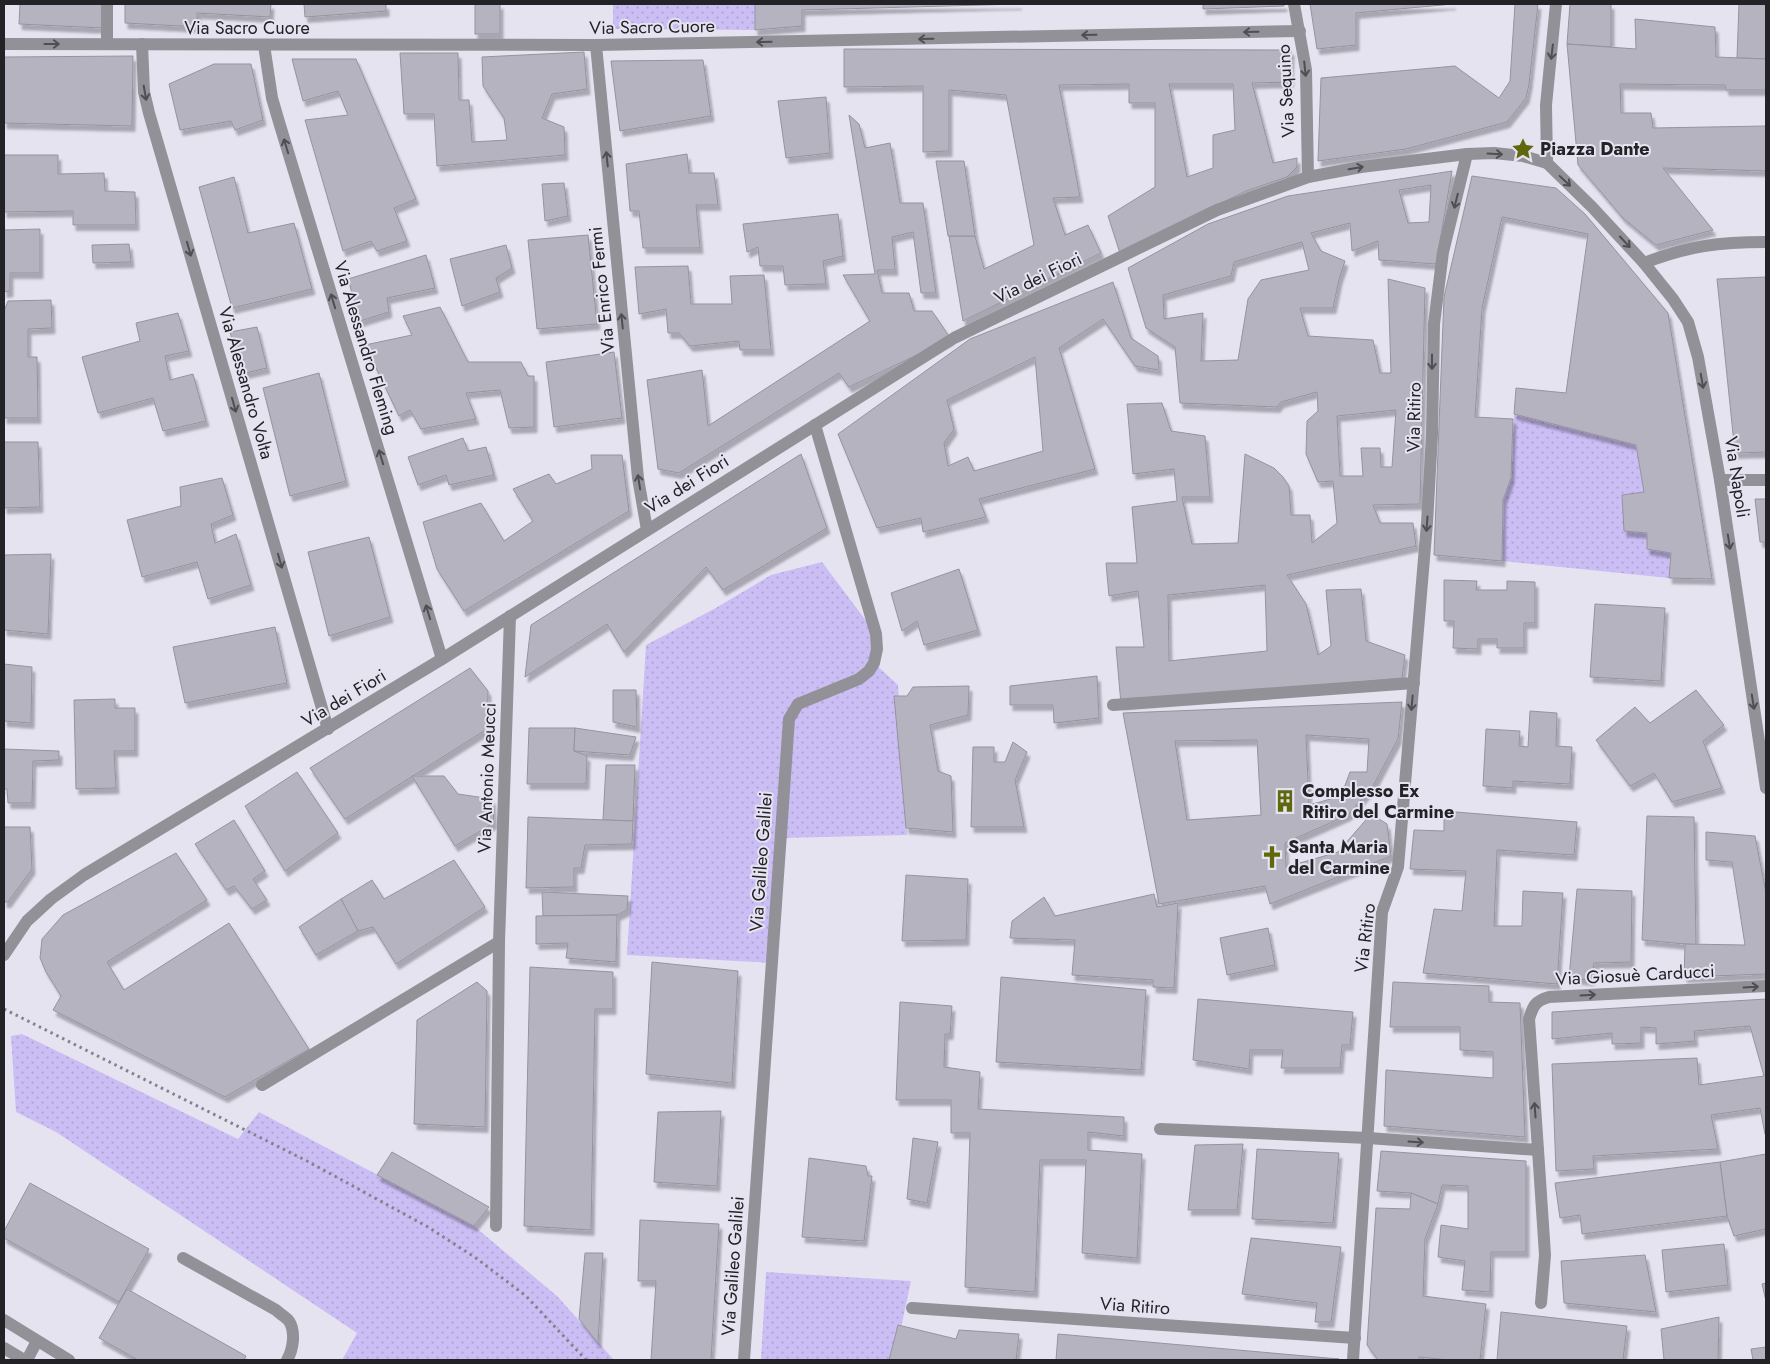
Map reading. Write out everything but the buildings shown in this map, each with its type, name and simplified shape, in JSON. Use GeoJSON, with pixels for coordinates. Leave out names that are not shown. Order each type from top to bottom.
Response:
{"type":"FeatureCollection","features":[{"type":"Feature","properties":{"kind":"street"},"geometry":{"type":"LineString","coordinates":[[106,44],[107,4]]}},
{"type":"Feature","properties":{"kind":"street","name":"Via Sequino"},"geometry":{"type":"LineString","coordinates":[[1294,4],[1306,70],[1308,177]]}},
{"type":"Feature","properties":{"kind":"street"},"geometry":{"type":"LineString","coordinates":[[1467,154],[1494,153],[1523,156],[1547,163],[1546,105],[1556,4]]}},
{"type":"Feature","properties":{"kind":"street","name":"Via Sacro Cuore"},"geometry":{"type":"LineString","coordinates":[[4,44],[596,46],[1300,31]]}},
{"type":"Feature","properties":{"kind":"street","name":"Via Alessandro Volta"},"geometry":{"type":"LineString","coordinates":[[142,44],[143,85],[149,113],[328,729]]}},
{"type":"Feature","properties":{"kind":"street","name":"Via Alessandro Fleming"},"geometry":{"type":"LineString","coordinates":[[264,46],[272,98],[278,122],[442,659]]}},
{"type":"Feature","properties":{"kind":"street","name":"Via Enrico Fermi"},"geometry":{"type":"LineString","coordinates":[[596,46],[638,478],[647,530]]}},
{"type":"Feature","properties":{"kind":"street","name":"Via dei Fiori"},"geometry":{"type":"LineString","coordinates":[[5,949],[27,921],[51,899],[84,875],[442,659],[954,338],[1217,210],[1308,177],[1467,154]]}},
{"type":"Feature","properties":{"kind":"street","name":"Via Ritiro"},"geometry":{"type":"LineString","coordinates":[[1353,1360],[1382,912],[1398,867],[1428,523],[1434,324],[1443,252],[1467,154]]}},
{"type":"Feature","properties":{"kind":"street","name":"Via Napoli"},"geometry":{"type":"LineString","coordinates":[[1547,163],[1592,206],[1644,263],[1673,299],[1688,322],[1698,357],[1720,480],[1766,788]]}},
{"type":"Feature","properties":{"kind":"street"},"geometry":{"type":"LineString","coordinates":[[1644,263],[1675,251],[1708,245],[1766,242]]}},
{"type":"Feature","properties":{"kind":"street","name":"Via Galileo Galilei"},"geometry":{"type":"LineString","coordinates":[[744,1360],[789,719],[798,704],[859,679],[869,671],[874,663],[877,649],[876,634],[815,425]]}},
{"type":"Feature","properties":{"kind":"street"},"geometry":{"type":"LineString","coordinates":[[1720,480],[1766,480]]}},
{"type":"Feature","properties":{"kind":"street","name":"Via Antonio Meucci"},"geometry":{"type":"LineString","coordinates":[[496,1226],[499,942],[510,616]]}},
{"type":"Feature","properties":{"kind":"street"},"geometry":{"type":"LineString","coordinates":[[1113,705],[1414,683]]}},
{"type":"Feature","properties":{"kind":"street"},"geometry":{"type":"LineString","coordinates":[[262,1085],[499,942]]}},
{"type":"Feature","properties":{"kind":"street","name":"Via Giosuè Carducci"},"geometry":{"type":"LineString","coordinates":[[1541,1303],[1545,1255],[1530,1020],[1533,1008],[1540,1000],[1549,997],[1766,986]]}},
{"type":"Feature","properties":{"kind":"street"},"geometry":{"type":"LineString","coordinates":[[1160,1129],[1368,1138],[1538,1150]]}},
{"type":"Feature","properties":{"kind":"street"},"geometry":{"type":"LineString","coordinates":[[183,1258],[276,1310],[289,1321],[293,1343],[291,1354],[287,1360]]}},
{"type":"Feature","properties":{"kind":"street","name":"Via Ritiro"},"geometry":{"type":"LineString","coordinates":[[912,1308],[1355,1338]]}},
{"type":"Feature","properties":{"kind":"street"},"geometry":{"type":"LineString","coordinates":[[4,1320],[69,1360]]}},
{"type":"Feature","properties":{"kind":"street"},"geometry":{"type":"LineString","coordinates":[[4,1348],[25,1360],[37,1340]]}},
{"type":"Feature","properties":{"kind":"path"},"geometry":{"type":"LineString","coordinates":[[4,1009],[307,1161],[428,1227],[476,1258],[526,1296],[586,1360]]}},
{"type":"Feature","properties":{"kind":"shaded area"},"geometry":{"type":"Polygon","coordinates":[[[613,4],[755,4],[755,30],[613,29],[613,4]]]}},
{"type":"Feature","properties":{"kind":"shaded area"},"geometry":{"type":"Polygon","coordinates":[[[1514,414],[1636,445],[1644,492],[1622,495],[1624,530],[1647,533],[1647,549],[1671,553],[1669,578],[1502,561],[1503,500],[1511,477],[1514,414]]]}},
{"type":"Feature","properties":{"kind":"shaded area"},"geometry":{"type":"Polygon","coordinates":[[[822,562],[876,634],[874,663],[898,685],[907,835],[781,838],[772,963],[627,955],[646,645],[714,609],[771,575],[822,562]]]}},
{"type":"Feature","properties":{"kind":"shaded area"},"geometry":{"type":"Polygon","coordinates":[[[22,1034],[238,1139],[259,1112],[474,1226],[558,1297],[614,1360],[342,1360],[357,1333],[56,1132],[16,1112],[11,1036],[22,1034]]]}},
{"type":"Feature","properties":{"kind":"shaded area"},"geometry":{"type":"Polygon","coordinates":[[[766,1272],[911,1281],[894,1360],[761,1360],[766,1272]]]}},
{"type":"Feature","properties":{"kind":"place","name":"Piazza Dante"},"geometry":{"type":"Point","coordinates":[1523,149]}},
{"type":"Feature","properties":{"kind":"place","name":"Complesso Ex Ritiro del Carmine"},"geometry":{"type":"Point","coordinates":[1285,801]}},
{"type":"Feature","properties":{"kind":"place","name":"Santa Maria del Carmine"},"geometry":{"type":"Point","coordinates":[1272,857]}}]}
